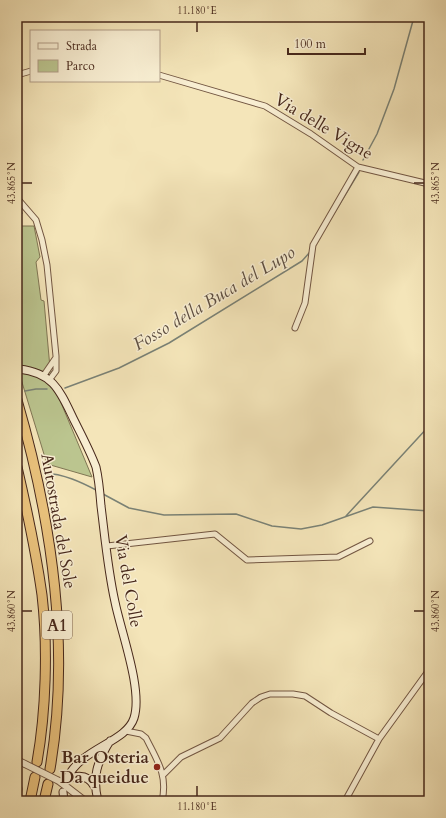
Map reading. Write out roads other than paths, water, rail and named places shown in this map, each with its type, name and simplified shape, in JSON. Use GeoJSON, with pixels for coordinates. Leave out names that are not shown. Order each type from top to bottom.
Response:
{"type":"FeatureCollection","features":[{"type":"Feature","properties":{"kind":"highway","name":"Autostrada del Sole"},"geometry":{"type":"LineString","coordinates":[[17,400],[32,456],[46,522],[56,598],[57,695],[50,769]]}},
{"type":"Feature","properties":{"kind":"highway","name":"Autostrada del Sole"},"geometry":{"type":"LineString","coordinates":[[17,467],[42,596],[45,641],[43,694],[37,762]]}},
{"type":"Feature","properties":{"kind":"highway"},"geometry":{"type":"LineString","coordinates":[[30,801],[35,777]]}},
{"type":"Feature","properties":{"kind":"highway"},"geometry":{"type":"LineString","coordinates":[[44,801],[48,784]]}},
{"type":"Feature","properties":{"kind":"main road","name":"Via del Colle"},"geometry":{"type":"LineString","coordinates":[[19,369],[44,375],[50,379],[60,391],[92,457],[98,480],[115,601],[135,688],[136,700],[134,717],[126,731]]}},
{"type":"Feature","properties":{"kind":"main road"},"geometry":{"type":"LineString","coordinates":[[95,788],[88,778],[78,776],[67,779],[77,764],[99,747],[126,731]]}},
{"type":"Feature","properties":{"kind":"main road"},"geometry":{"type":"LineString","coordinates":[[98,801],[95,788],[96,767],[110,741]]}},
{"type":"Feature","properties":{"kind":"main road"},"geometry":{"type":"LineString","coordinates":[[63,792],[64,801]]}},
{"type":"Feature","properties":{"kind":"street"},"geometry":{"type":"LineString","coordinates":[[17,75],[30,71]]}},
{"type":"Feature","properties":{"kind":"street","name":"Via delle Vigne"},"geometry":{"type":"LineString","coordinates":[[160,75],[265,106],[311,134],[358,167],[429,184]]}},
{"type":"Feature","properties":{"kind":"street"},"geometry":{"type":"LineString","coordinates":[[295,328],[304,303],[312,245],[358,167]]}},
{"type":"Feature","properties":{"kind":"street"},"geometry":{"type":"LineString","coordinates":[[17,198],[36,220],[47,265],[56,356],[56,371],[50,379]]}},
{"type":"Feature","properties":{"kind":"street"},"geometry":{"type":"LineString","coordinates":[[44,375],[52,365],[56,356]]}},
{"type":"Feature","properties":{"kind":"street"},"geometry":{"type":"LineString","coordinates":[[107,546],[215,534],[248,560],[338,557],[370,540]]}},
{"type":"Feature","properties":{"kind":"street"},"geometry":{"type":"LineString","coordinates":[[345,801],[379,739],[429,670]]}},
{"type":"Feature","properties":{"kind":"street"},"geometry":{"type":"LineString","coordinates":[[164,774],[181,757],[220,738],[252,703],[261,697],[270,694],[293,694],[304,696],[331,713],[379,739]]}},
{"type":"Feature","properties":{"kind":"street"},"geometry":{"type":"LineString","coordinates":[[126,731],[141,734],[146,738],[164,774],[165,786],[162,801]]}},
{"type":"Feature","properties":{"kind":"street"},"geometry":{"type":"LineString","coordinates":[[17,760],[59,781],[85,801]]}},
{"type":"Feature","properties":{"kind":"street"},"geometry":{"type":"LineString","coordinates":[[17,779],[19,789],[17,801]]}},
{"type":"Feature","properties":{"kind":"waterway","name":"Fosso della Buca del Lupo"},"geometry":{"type":"LineString","coordinates":[[363,160],[377,134],[394,89],[414,17]]}},
{"type":"Feature","properties":{"kind":"waterway","name":"Fosso della Buca del Lupo"},"geometry":{"type":"LineString","coordinates":[[330,220],[359,172]]}},
{"type":"Feature","properties":{"kind":"waterway"},"geometry":{"type":"LineString","coordinates":[[17,220],[22,213]]}},
{"type":"Feature","properties":{"kind":"waterway","name":"Fosso della Buca del Lupo"},"geometry":{"type":"LineString","coordinates":[[65,388],[119,368],[169,343],[302,261],[310,252]]}},
{"type":"Feature","properties":{"kind":"waterway","name":"Fosso della Buca del Lupo"},"geometry":{"type":"LineString","coordinates":[[25,391],[47,389]]}},
{"type":"Feature","properties":{"kind":"waterway"},"geometry":{"type":"LineString","coordinates":[[346,516],[429,426]]}},
{"type":"Feature","properties":{"kind":"waterway"},"geometry":{"type":"LineString","coordinates":[[44,473],[72,479],[98,491]]}},
{"type":"Feature","properties":{"kind":"waterway"},"geometry":{"type":"LineString","coordinates":[[103,494],[129,508],[164,515],[236,514],[272,526],[301,529],[322,525],[373,507],[429,511]]}},
{"type":"Feature","properties":{"kind":"place","name":"Bar Osteria Da queidue"},"geometry":{"type":"Point","coordinates":[157,767]}}]}
